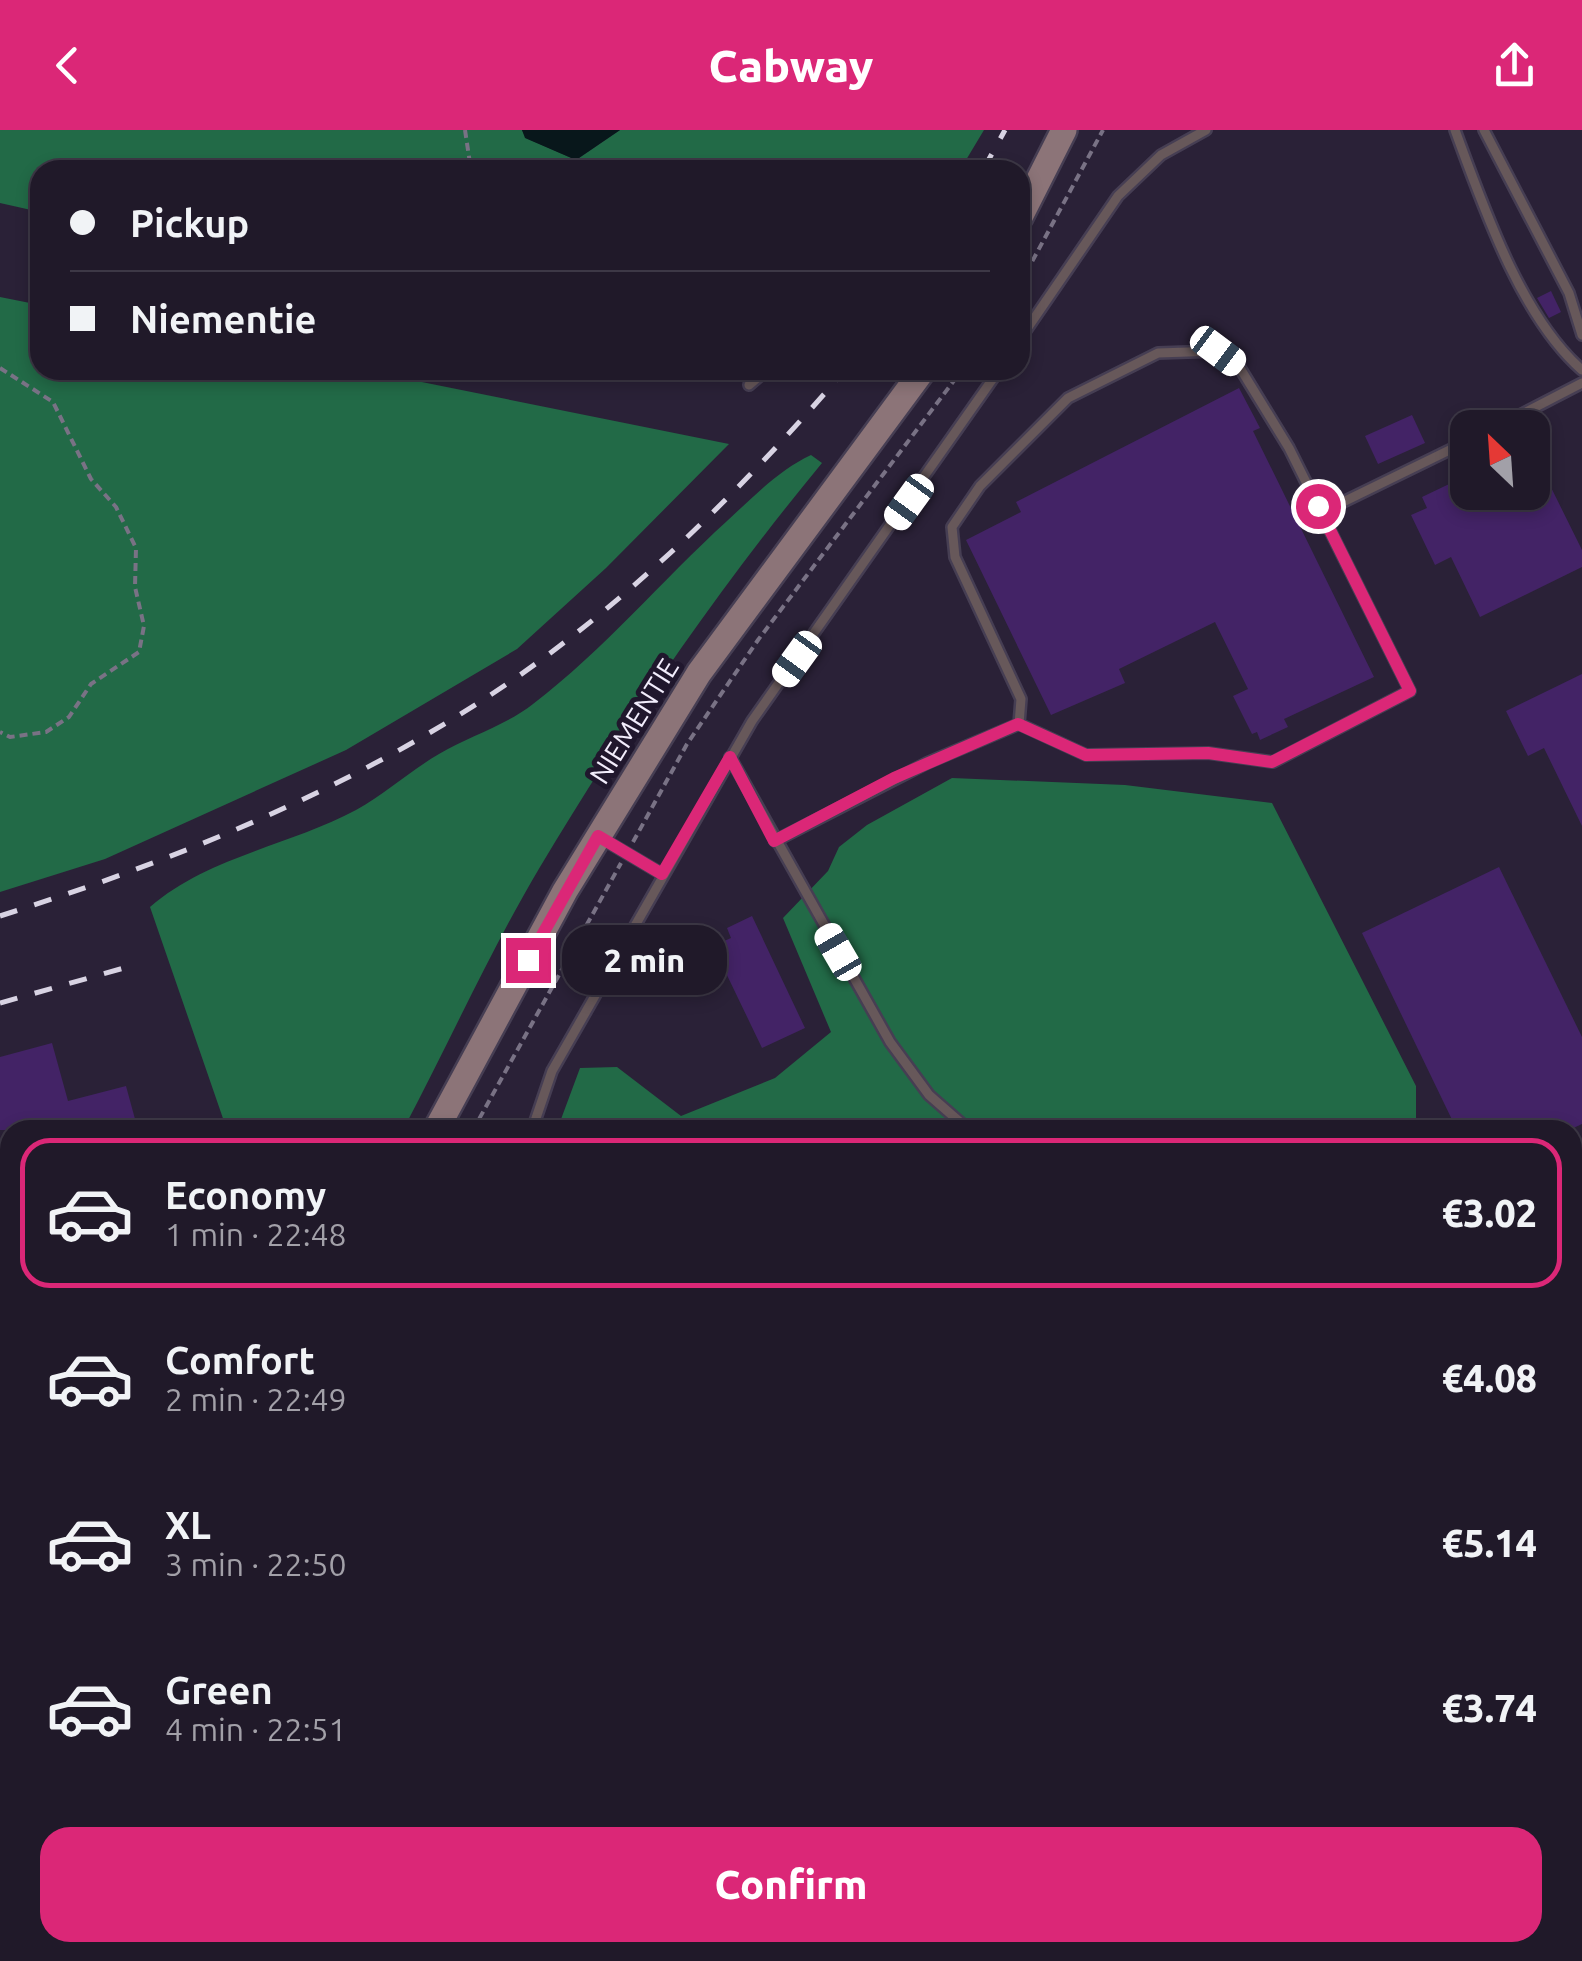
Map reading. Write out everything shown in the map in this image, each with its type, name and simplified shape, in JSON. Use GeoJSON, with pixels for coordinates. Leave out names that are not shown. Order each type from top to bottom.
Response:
{"type":"FeatureCollection","features":[{"type":"Feature","properties":{"kind":"main road"},"geometry":{"type":"LineString","coordinates":[[1030,196],[1064,130]]}},
{"type":"Feature","properties":{"kind":"main road","name":"NIEMENTIE"},"geometry":{"type":"LineString","coordinates":[[442,1120],[598,836],[699,673],[916,380]]}},
{"type":"Feature","properties":{"kind":"lane"},"geometry":{"type":"LineString","coordinates":[[1030,324],[1118,196],[1161,155],[1206,130]]}},
{"type":"Feature","properties":{"kind":"lane"},"geometry":{"type":"LineString","coordinates":[[1455,130],[1534,312],[1560,352],[1582,370]]}},
{"type":"Feature","properties":{"kind":"lane"},"geometry":{"type":"LineString","coordinates":[[1484,130],[1569,293],[1582,335]]}},
{"type":"Feature","properties":{"kind":"lane"},"geometry":{"type":"LineString","coordinates":[[774,841],[894,778],[1018,724],[1086,755],[1208,753],[1272,762],[1410,691],[1318,506],[1240,368],[1218,351],[1158,354],[1068,398],[980,486],[952,527],[954,556],[1021,700],[1018,724]]}},
{"type":"Feature","properties":{"kind":"lane"},"geometry":{"type":"LineString","coordinates":[[750,384],[755,380]]}},
{"type":"Feature","properties":{"kind":"lane"},"geometry":{"type":"LineString","coordinates":[[535,1120],[552,1071],[730,757],[992,380]]}},
{"type":"Feature","properties":{"kind":"lane"},"geometry":{"type":"LineString","coordinates":[[1530,410],[1582,383]]}},
{"type":"Feature","properties":{"kind":"lane"},"geometry":{"type":"LineString","coordinates":[[1318,506],[1339,504],[1450,450]]}},
{"type":"Feature","properties":{"kind":"lane"},"geometry":{"type":"LineString","coordinates":[[730,757],[890,1042],[929,1095],[958,1120]]}},
{"type":"Feature","properties":{"kind":"lane"},"geometry":{"type":"LineString","coordinates":[[598,836],[662,874]]}},
{"type":"Feature","properties":{"kind":"path"},"geometry":{"type":"LineString","coordinates":[[466,130],[470,160]]}},
{"type":"Feature","properties":{"kind":"path"},"geometry":{"type":"LineString","coordinates":[[1030,265],[1103,130]]}},
{"type":"Feature","properties":{"kind":"path"},"geometry":{"type":"LineString","coordinates":[[0,368],[53,402],[91,479],[116,507],[136,548],[135,587],[144,626],[139,652],[91,684],[69,718],[46,732],[10,737],[0,732]]}},
{"type":"Feature","properties":{"kind":"path"},"geometry":{"type":"LineString","coordinates":[[479,1120],[686,744],[758,640],[954,380]]}},
{"type":"Feature","properties":{"kind":"green space"},"geometry":{"type":"Polygon","coordinates":[[[0,130],[522,130],[526,138],[576,160],[30,160],[30,210],[0,203],[0,130]]]}},
{"type":"Feature","properties":{"kind":"green space"},"geometry":{"type":"Polygon","coordinates":[[[620,130],[984,130],[966,160],[576,160],[620,130]]]}},
{"type":"Feature","properties":{"kind":"green space"},"geometry":{"type":"Polygon","coordinates":[[[0,297],[30,303],[30,380],[412,380],[729,444],[606,568],[517,649],[346,750],[105,859],[0,892],[0,297]]]}},
{"type":"Feature","properties":{"kind":"green space"},"geometry":{"type":"Polygon","coordinates":[[[811,455],[822,463],[674,659],[605,762],[522,899],[408,1120],[224,1120],[150,907],[197,876],[356,810],[439,754],[522,712],[584,661],[703,544],[788,468],[811,455]]]}},
{"type":"Feature","properties":{"kind":"green space"},"geometry":{"type":"Polygon","coordinates":[[[952,778],[1125,785],[1272,803],[1416,1086],[1416,1120],[561,1120],[580,1068],[617,1067],[681,1116],[775,1078],[831,1032],[783,918],[828,871],[839,847],[867,825],[952,778]]]}},
{"type":"Feature","properties":{"kind":"shaded area"},"geometry":{"type":"Polygon","coordinates":[[[522,130],[620,130],[576,160],[525,138],[522,130]]]}},
{"type":"Feature","properties":{"kind":"building"},"geometry":{"type":"Polygon","coordinates":[[[1551,291],[1561,312],[1549,318],[1537,298],[1551,291]]]}},
{"type":"Feature","properties":{"kind":"building"},"geometry":{"type":"Polygon","coordinates":[[[1239,388],[1260,428],[1253,431],[1374,677],[1284,719],[1288,727],[1260,740],[1257,732],[1252,734],[1233,696],[1248,689],[1215,622],[1119,669],[1125,683],[1051,715],[966,540],[1021,512],[1016,502],[1239,388]]]}},
{"type":"Feature","properties":{"kind":"building"},"geometry":{"type":"Polygon","coordinates":[[[1412,415],[1425,443],[1378,464],[1365,436],[1412,415]]]}},
{"type":"Feature","properties":{"kind":"building"},"geometry":{"type":"Polygon","coordinates":[[[1450,484],[1450,510],[1550,510],[1550,485],[1582,550],[1582,567],[1480,617],[1451,557],[1435,565],[1411,515],[1427,508],[1422,497],[1450,484]]]}},
{"type":"Feature","properties":{"kind":"building"},"geometry":{"type":"Polygon","coordinates":[[[1582,674],[1582,826],[1544,748],[1528,756],[1506,711],[1582,674]]]}},
{"type":"Feature","properties":{"kind":"building"},"geometry":{"type":"Polygon","coordinates":[[[1499,867],[1582,1037],[1582,1120],[1452,1120],[1362,933],[1499,867]]]}},
{"type":"Feature","properties":{"kind":"building"},"geometry":{"type":"Polygon","coordinates":[[[752,916],[805,1028],[762,1048],[713,946],[731,938],[727,928],[752,916]]]}},
{"type":"Feature","properties":{"kind":"building"},"geometry":{"type":"Polygon","coordinates":[[[52,1043],[68,1101],[126,1086],[135,1120],[0,1120],[0,1057],[52,1043]]]}},
{"type":"Feature","properties":{"kind":"railway"},"geometry":{"type":"LineString","coordinates":[[988,160],[1005,130]]}},
{"type":"Feature","properties":{"kind":"railway"},"geometry":{"type":"LineString","coordinates":[[0,916],[136,869],[269,815],[398,751],[460,715],[565,642],[651,571],[771,453],[836,380]]}},
{"type":"Feature","properties":{"kind":"railway"},"geometry":{"type":"LineString","coordinates":[[0,1003],[124,968]]}},
{"type":"Feature","properties":{"kind":"route"},"geometry":{"type":"LineString","coordinates":[[528,960],[598,836],[662,874],[730,757],[774,841],[894,778],[1018,724],[1086,755],[1208,753],[1272,762],[1410,691],[1318,506]]}}]}
